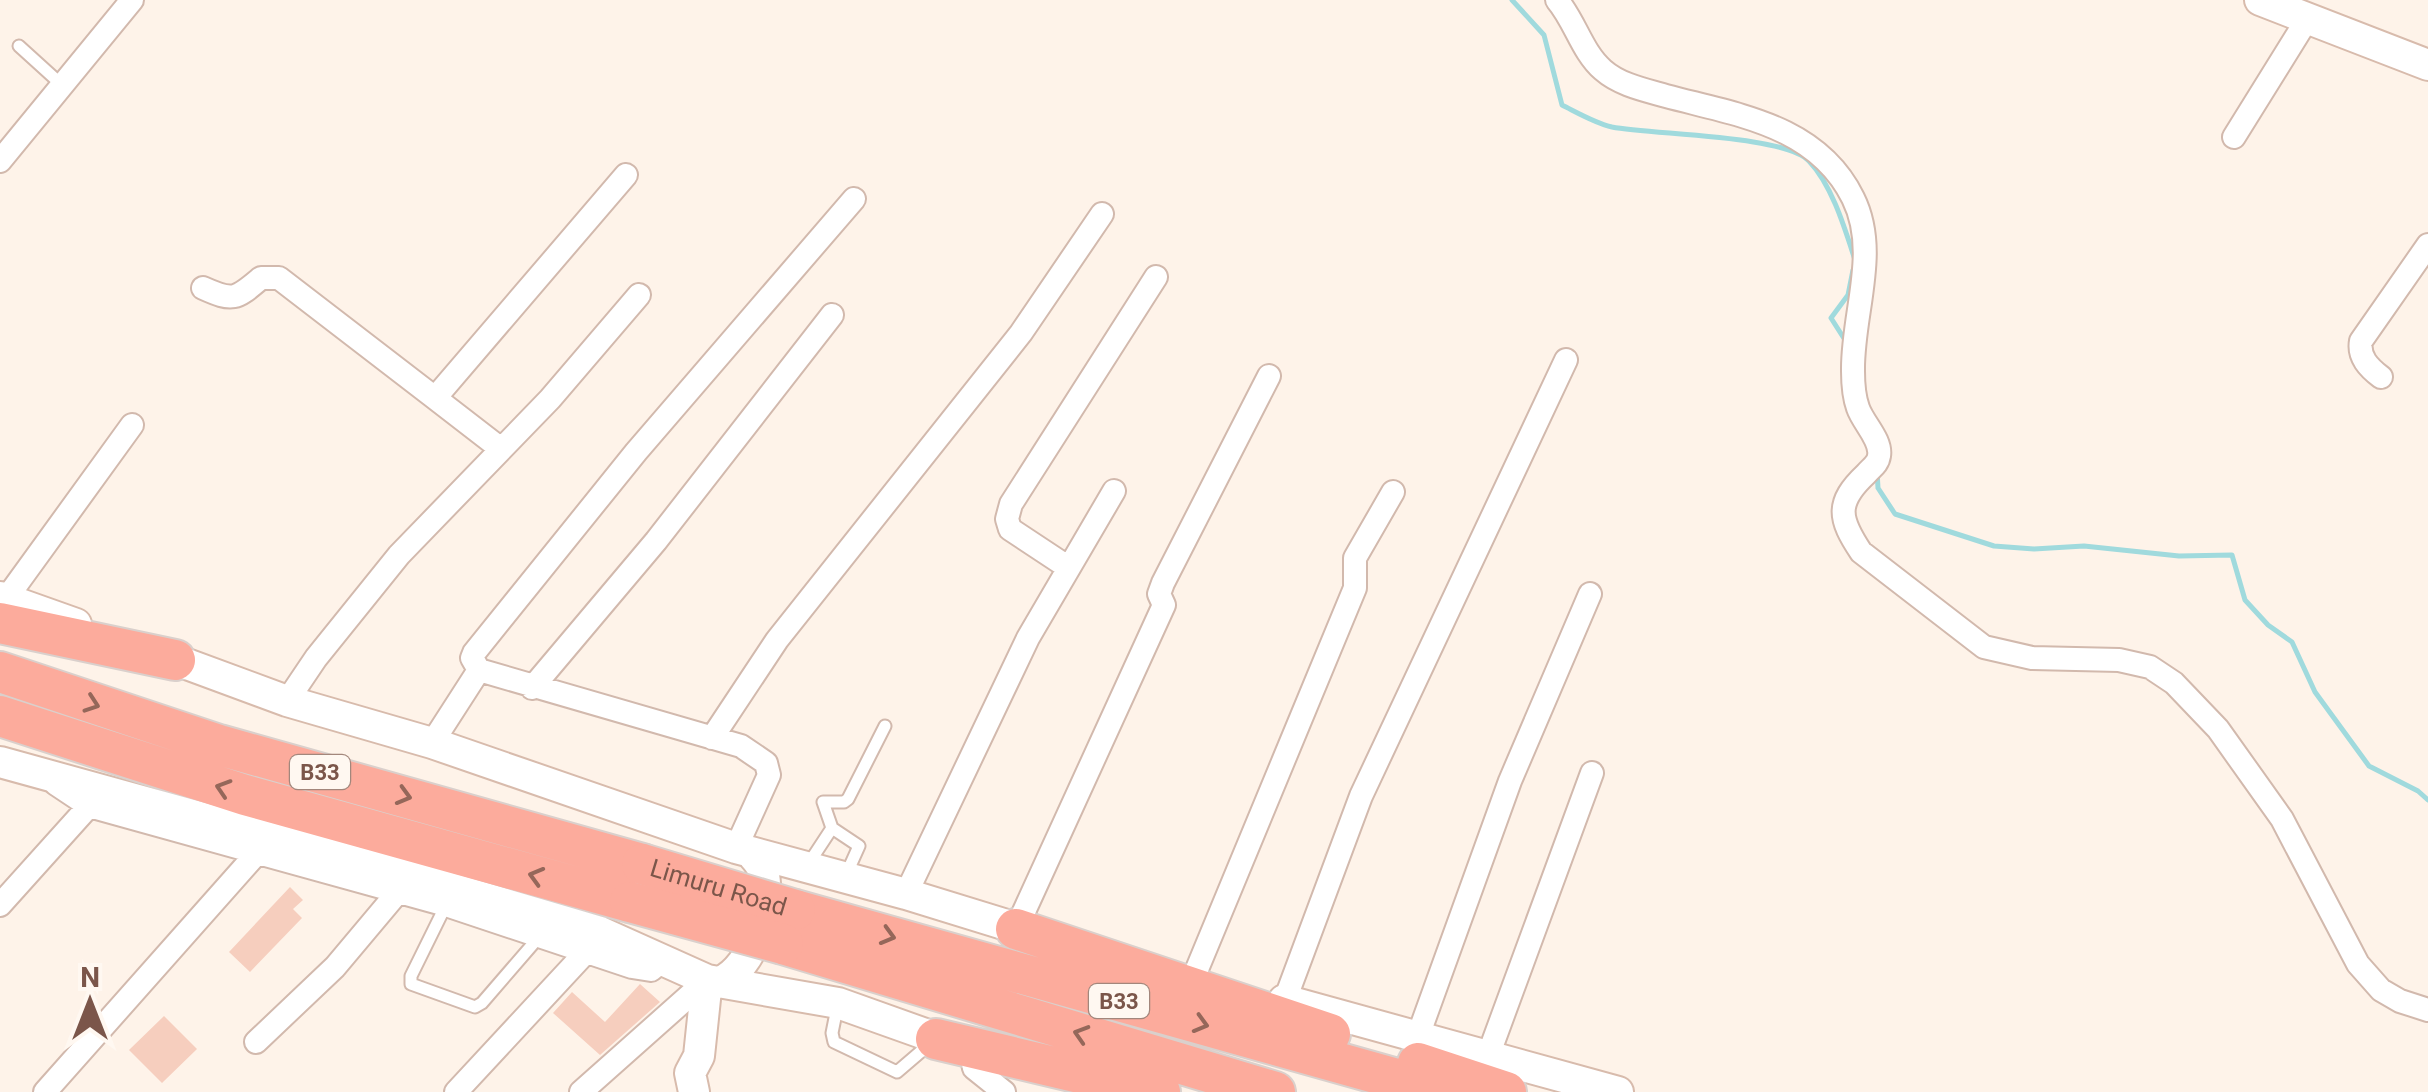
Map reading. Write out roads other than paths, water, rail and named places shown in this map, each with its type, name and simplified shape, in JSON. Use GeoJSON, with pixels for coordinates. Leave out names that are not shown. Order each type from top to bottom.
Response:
{"type":"FeatureCollection","features":[{"type":"Feature","properties":{"kind":"highway"},"geometry":{"type":"LineString","coordinates":[[2,606],[174,660]]}},
{"type":"Feature","properties":{"kind":"highway","name":"Limuru Road"},"geometry":{"type":"LineString","coordinates":[[0,672],[219,745],[642,864],[789,926],[1275,1092]]}},
{"type":"Feature","properties":{"kind":"highway","name":"Limuru Road"},"geometry":{"type":"LineString","coordinates":[[0,716],[245,795],[630,902],[789,926],[1443,1092]]}},
{"type":"Feature","properties":{"kind":"highway"},"geometry":{"type":"LineString","coordinates":[[1016,929],[1506,1092]]}},
{"type":"Feature","properties":{"kind":"highway"},"geometry":{"type":"LineString","coordinates":[[953,1044],[1160,1092]]}},
{"type":"Feature","properties":{"kind":"street"},"geometry":{"type":"LineString","coordinates":[[0,161],[132,0]]}},
{"type":"Feature","properties":{"kind":"street"},"geometry":{"type":"LineString","coordinates":[[1557,0],[1603,70],[1634,87],[1780,127],[1824,157],[1852,196],[1865,230],[1866,256],[1854,332],[1853,374],[1858,408],[1880,454],[1877,462],[1850,488],[1844,502],[1842,515],[1847,532],[1861,552],[1984,647],[2032,658],[2119,660],[2150,667],[2174,683],[2218,729],[2282,819],[2358,964],[2381,990],[2428,1010]]}},
{"type":"Feature","properties":{"kind":"street"},"geometry":{"type":"LineString","coordinates":[[2260,0],[2428,65]]}},
{"type":"Feature","properties":{"kind":"street"},"geometry":{"type":"LineString","coordinates":[[2234,137],[2308,18]]}},
{"type":"Feature","properties":{"kind":"street"},"geometry":{"type":"LineString","coordinates":[[435,398],[626,175]]}},
{"type":"Feature","properties":{"kind":"street"},"geometry":{"type":"LineString","coordinates":[[732,846],[769,775],[766,763],[757,754],[479,670],[473,661],[474,653],[660,424],[854,199]]}},
{"type":"Feature","properties":{"kind":"street"},"geometry":{"type":"LineString","coordinates":[[712,738],[778,640],[1021,333],[1102,214]]}},
{"type":"Feature","properties":{"kind":"street"},"geometry":{"type":"LineString","coordinates":[[2381,377],[2362,355],[2361,341],[2428,245]]}},
{"type":"Feature","properties":{"kind":"street"},"geometry":{"type":"LineString","coordinates":[[203,288],[230,299],[262,278],[279,278],[501,450]]}},
{"type":"Feature","properties":{"kind":"street"},"geometry":{"type":"LineString","coordinates":[[1069,568],[1010,529],[1007,519],[1012,504],[1156,278]]}},
{"type":"Feature","properties":{"kind":"street"},"geometry":{"type":"LineString","coordinates":[[288,701],[316,658],[399,555],[550,399],[638,295]]}},
{"type":"Feature","properties":{"kind":"street"},"geometry":{"type":"LineString","coordinates":[[532,688],[656,541],[832,315]]}},
{"type":"Feature","properties":{"kind":"street"},"geometry":{"type":"LineString","coordinates":[[1285,1000],[1361,796],[1566,360]]}},
{"type":"Feature","properties":{"kind":"street"},"geometry":{"type":"LineString","coordinates":[[1016,929],[1164,605],[1160,594],[1163,583],[1269,376]]}},
{"type":"Feature","properties":{"kind":"street"},"geometry":{"type":"LineString","coordinates":[[2,606],[132,426]]}},
{"type":"Feature","properties":{"kind":"street"},"geometry":{"type":"LineString","coordinates":[[906,894],[1028,638],[1114,490]]}},
{"type":"Feature","properties":{"kind":"street"},"geometry":{"type":"LineString","coordinates":[[1195,974],[1355,588],[1355,558],[1392,492]]}},
{"type":"Feature","properties":{"kind":"street"},"geometry":{"type":"LineString","coordinates":[[1418,1036],[1510,781],[1590,594]]}},
{"type":"Feature","properties":{"kind":"street"},"geometry":{"type":"LineString","coordinates":[[174,660],[732,846],[1016,929],[1195,974],[1618,1092]]}},
{"type":"Feature","properties":{"kind":"street"},"geometry":{"type":"LineString","coordinates":[[432,743],[479,670]]}},
{"type":"Feature","properties":{"kind":"street"},"geometry":{"type":"LineString","coordinates":[[0,762],[352,858],[600,932],[713,981],[838,1003],[953,1044],[1122,1092]]}},
{"type":"Feature","properties":{"kind":"street"},"geometry":{"type":"LineString","coordinates":[[39,772],[89,806],[446,905],[644,970],[669,963]]}},
{"type":"Feature","properties":{"kind":"street"},"geometry":{"type":"LineString","coordinates":[[1488,1056],[1592,773]]}},
{"type":"Feature","properties":{"kind":"street"},"geometry":{"type":"LineString","coordinates":[[0,905],[89,806]]}},
{"type":"Feature","properties":{"kind":"street"},"geometry":{"type":"LineString","coordinates":[[580,1092],[713,981],[732,976],[750,956],[766,890],[762,867],[732,846],[698,840],[684,848],[676,863],[664,919],[669,963]]}},
{"type":"Feature","properties":{"kind":"street"},"geometry":{"type":"LineString","coordinates":[[45,1092],[258,852]]}},
{"type":"Feature","properties":{"kind":"street"},"geometry":{"type":"LineString","coordinates":[[256,1042],[335,967],[398,892]]}},
{"type":"Feature","properties":{"kind":"street"},"geometry":{"type":"LineString","coordinates":[[456,1092],[586,952]]}},
{"type":"Feature","properties":{"kind":"street"},"geometry":{"type":"LineString","coordinates":[[694,1092],[690,1073],[699,1056],[713,981]]}},
{"type":"Feature","properties":{"kind":"street"},"geometry":{"type":"LineString","coordinates":[[953,1044],[974,1068],[1004,1092]]}},
{"type":"Feature","properties":{"kind":"lane"},"geometry":{"type":"LineString","coordinates":[[19,46],[62,85]]}},
{"type":"Feature","properties":{"kind":"lane"},"geometry":{"type":"LineString","coordinates":[[844,878],[860,846],[832,828],[823,802],[848,799],[885,726]]}},
{"type":"Feature","properties":{"kind":"lane"},"geometry":{"type":"LineString","coordinates":[[807,867],[832,828]]}},
{"type":"Feature","properties":{"kind":"lane"},"geometry":{"type":"LineString","coordinates":[[446,905],[411,976],[411,984],[466,1006],[482,1003],[538,937]]}},
{"type":"Feature","properties":{"kind":"lane"},"geometry":{"type":"LineString","coordinates":[[838,1003],[834,1042],[897,1072],[953,1044]]}},
{"type":"Feature","properties":{"kind":"waterway"},"geometry":{"type":"LineString","coordinates":[[1512,0],[1544,35],[1562,105],[1612,127],[1747,141],[1795,152],[1809,161],[1824,182],[1855,260]]}},
{"type":"Feature","properties":{"kind":"waterway"},"geometry":{"type":"LineString","coordinates":[[1845,340],[1831,318],[1848,295],[1853,270]]}},
{"type":"Feature","properties":{"kind":"waterway"},"geometry":{"type":"LineString","coordinates":[[1877,471],[1878,488],[1895,514],[1994,546],[2084,546],[2179,556],[2232,555],[2245,600],[2268,625],[2292,642],[2315,692],[2369,766],[2428,800]]}}]}
